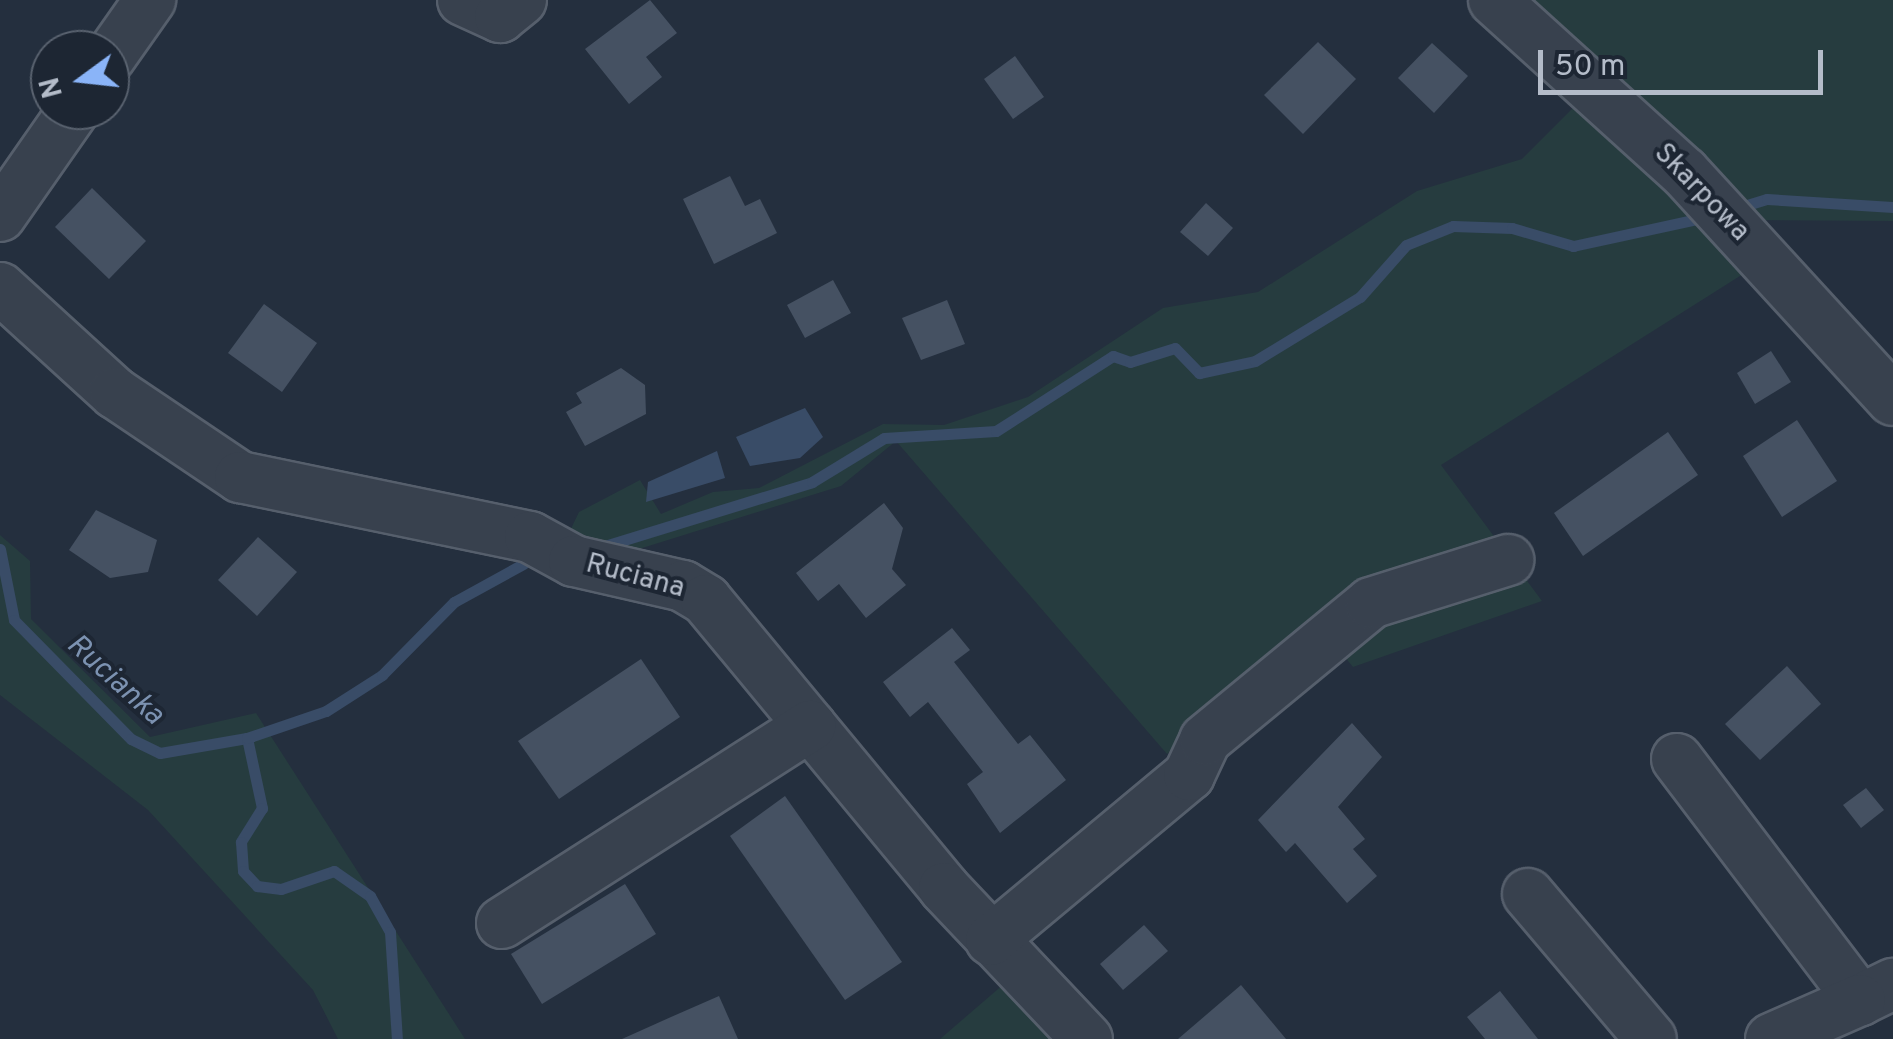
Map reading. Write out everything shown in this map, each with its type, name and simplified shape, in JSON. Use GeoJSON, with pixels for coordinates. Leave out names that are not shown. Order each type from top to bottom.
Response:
{"type":"FeatureCollection","features":[{"type":"Feature","properties":{"kind":"street"},"geometry":{"type":"LineString","coordinates":[[129,30],[150,0]]}},
{"type":"Feature","properties":{"kind":"street"},"geometry":{"type":"LineString","coordinates":[[463,0],[500,17],[521,0]]}},
{"type":"Feature","properties":{"kind":"street","name":"Skarpowa"},"geometry":{"type":"LineString","coordinates":[[1494,0],[1684,172],[1893,400]]}},
{"type":"Feature","properties":{"kind":"street"},"geometry":{"type":"LineString","coordinates":[[0,216],[60,130]]}},
{"type":"Feature","properties":{"kind":"street","name":"Ruciana"},"geometry":{"type":"LineString","coordinates":[[0,288],[114,393],[240,477],[530,536],[596,568],[683,586],[706,600],[992,940],[1087,1039]]}},
{"type":"Feature","properties":{"kind":"street"},"geometry":{"type":"LineString","coordinates":[[992,940],[1188,775],[1206,740],[1372,603],[1508,560]]}},
{"type":"Feature","properties":{"kind":"street"},"geometry":{"type":"LineString","coordinates":[[502,923],[810,726]]}},
{"type":"Feature","properties":{"kind":"street"},"geometry":{"type":"LineString","coordinates":[[1678,759],[1876,992],[1771,1039]]}},
{"type":"Feature","properties":{"kind":"street"},"geometry":{"type":"LineString","coordinates":[[1528,894],[1651,1039]]}},
{"type":"Feature","properties":{"kind":"green space"},"geometry":{"type":"Polygon","coordinates":[[[1524,0],[1893,0],[1893,221],[1747,220],[1524,0]]]}},
{"type":"Feature","properties":{"kind":"green space"},"geometry":{"type":"Polygon","coordinates":[[[1581,100],[1751,269],[1441,465],[1542,601],[1353,667],[1321,628],[1167,754],[896,441],[841,486],[623,554],[566,539],[579,512],[640,480],[661,514],[713,492],[759,488],[883,424],[944,425],[1028,397],[1163,308],[1258,292],[1417,191],[1522,159],[1581,100]]]}},
{"type":"Feature","properties":{"kind":"green space"},"geometry":{"type":"Polygon","coordinates":[[[0,535],[30,561],[31,619],[150,737],[256,713],[465,1039],[338,1039],[313,990],[148,810],[0,695],[0,535]]]}},
{"type":"Feature","properties":{"kind":"green space"},"geometry":{"type":"Polygon","coordinates":[[[1012,977],[1072,1039],[940,1039],[1012,977]]]}},
{"type":"Feature","properties":{"kind":"water"},"geometry":{"type":"Polygon","coordinates":[[[805,408],[823,437],[800,458],[750,466],[736,437],[805,408]]]}},
{"type":"Feature","properties":{"kind":"water"},"geometry":{"type":"Polygon","coordinates":[[[717,451],[725,478],[646,502],[648,482],[717,451]]]}},
{"type":"Feature","properties":{"kind":"building"},"geometry":{"type":"Polygon","coordinates":[[[650,0],[677,33],[646,57],[662,77],[629,104],[585,49],[650,0]]]}},
{"type":"Feature","properties":{"kind":"building"},"geometry":{"type":"Polygon","coordinates":[[[1318,42],[1356,79],[1303,134],[1264,95],[1318,42]]]}},
{"type":"Feature","properties":{"kind":"building"},"geometry":{"type":"Polygon","coordinates":[[[1432,43],[1468,76],[1434,113],[1398,78],[1432,43]]]}},
{"type":"Feature","properties":{"kind":"building"},"geometry":{"type":"Polygon","coordinates":[[[1015,56],[1044,97],[1013,119],[984,79],[1015,56]]]}},
{"type":"Feature","properties":{"kind":"building"},"geometry":{"type":"Polygon","coordinates":[[[730,176],[745,206],[760,199],[777,233],[714,264],[683,199],[730,176]]]}},
{"type":"Feature","properties":{"kind":"building"},"geometry":{"type":"Polygon","coordinates":[[[92,188],[146,241],[109,279],[55,227],[92,188]]]}},
{"type":"Feature","properties":{"kind":"building"},"geometry":{"type":"Polygon","coordinates":[[[1206,203],[1233,228],[1208,256],[1180,232],[1206,203]]]}},
{"type":"Feature","properties":{"kind":"building"},"geometry":{"type":"Polygon","coordinates":[[[833,280],[851,313],[805,338],[787,305],[833,280]]]}},
{"type":"Feature","properties":{"kind":"building"},"geometry":{"type":"Polygon","coordinates":[[[947,300],[965,344],[921,360],[902,318],[947,300]]]}},
{"type":"Feature","properties":{"kind":"building"},"geometry":{"type":"Polygon","coordinates":[[[264,304],[317,343],[282,392],[228,353],[264,304]]]}},
{"type":"Feature","properties":{"kind":"building"},"geometry":{"type":"Polygon","coordinates":[[[1771,351],[1791,382],[1755,404],[1737,373],[1771,351]]]}},
{"type":"Feature","properties":{"kind":"building"},"geometry":{"type":"Polygon","coordinates":[[[621,368],[645,385],[646,414],[585,446],[566,412],[582,403],[576,393],[621,368]]]}},
{"type":"Feature","properties":{"kind":"building"},"geometry":{"type":"Polygon","coordinates":[[[1797,420],[1837,481],[1782,517],[1743,456],[1797,420]]]}},
{"type":"Feature","properties":{"kind":"building"},"geometry":{"type":"Polygon","coordinates":[[[1668,432],[1698,475],[1583,556],[1554,513],[1668,432]]]}},
{"type":"Feature","properties":{"kind":"building"},"geometry":{"type":"Polygon","coordinates":[[[884,503],[903,528],[892,569],[906,585],[866,618],[839,584],[818,601],[796,573],[884,503]]]}},
{"type":"Feature","properties":{"kind":"building"},"geometry":{"type":"Polygon","coordinates":[[[96,510],[157,540],[148,572],[110,578],[69,550],[96,510]]]}},
{"type":"Feature","properties":{"kind":"building"},"geometry":{"type":"Polygon","coordinates":[[[258,537],[297,572],[257,616],[218,580],[258,537]]]}},
{"type":"Feature","properties":{"kind":"building"},"geometry":{"type":"Polygon","coordinates":[[[952,628],[970,650],[954,662],[1018,744],[1030,735],[1066,780],[1000,833],[967,784],[983,772],[928,702],[910,717],[883,682],[952,628]]]}},
{"type":"Feature","properties":{"kind":"building"},"geometry":{"type":"Polygon","coordinates":[[[641,659],[680,717],[559,799],[518,741],[641,659]]]}},
{"type":"Feature","properties":{"kind":"building"},"geometry":{"type":"Polygon","coordinates":[[[1787,666],[1821,704],[1760,760],[1725,724],[1787,666]]]}},
{"type":"Feature","properties":{"kind":"building"},"geometry":{"type":"Polygon","coordinates":[[[1352,723],[1382,757],[1338,807],[1365,839],[1353,849],[1377,876],[1347,903],[1295,843],[1286,852],[1258,820],[1352,723]]]}},
{"type":"Feature","properties":{"kind":"building"},"geometry":{"type":"Polygon","coordinates":[[[1866,788],[1884,810],[1861,828],[1843,805],[1866,788]]]}},
{"type":"Feature","properties":{"kind":"building"},"geometry":{"type":"Polygon","coordinates":[[[785,796],[902,962],[845,1000],[730,836],[785,796]]]}},
{"type":"Feature","properties":{"kind":"building"},"geometry":{"type":"Polygon","coordinates":[[[625,884],[656,934],[542,1004],[511,954],[625,884]]]}},
{"type":"Feature","properties":{"kind":"building"},"geometry":{"type":"Polygon","coordinates":[[[1144,925],[1168,951],[1123,990],[1100,964],[1144,925]]]}},
{"type":"Feature","properties":{"kind":"building"},"geometry":{"type":"Polygon","coordinates":[[[1241,985],[1286,1039],[1178,1039],[1241,985]]]}},
{"type":"Feature","properties":{"kind":"building"},"geometry":{"type":"Polygon","coordinates":[[[1500,991],[1538,1039],[1485,1039],[1467,1017],[1500,991]]]}},
{"type":"Feature","properties":{"kind":"building"},"geometry":{"type":"Polygon","coordinates":[[[719,996],[738,1039],[622,1039],[671,1017],[719,996]]]}},
{"type":"Feature","properties":{"kind":"waterway"},"geometry":{"type":"LineString","coordinates":[[1734,209],[1767,199],[1893,207]]}},
{"type":"Feature","properties":{"kind":"waterway"},"geometry":{"type":"LineString","coordinates":[[598,548],[812,482],[884,438],[996,431],[1113,356],[1130,362],[1175,348],[1199,373],[1255,361],[1360,297],[1406,245],[1453,226],[1512,228],[1573,246],[1706,217]]}},
{"type":"Feature","properties":{"kind":"waterway","name":"Rucianka"},"geometry":{"type":"LineString","coordinates":[[0,549],[14,620],[131,739],[160,753],[247,738],[262,808],[241,842],[243,871],[257,886],[281,889],[334,871],[370,896],[390,932],[397,1039]]}},
{"type":"Feature","properties":{"kind":"waterway"},"geometry":{"type":"LineString","coordinates":[[247,738],[326,711],[382,675],[454,602],[523,564]]}}]}
